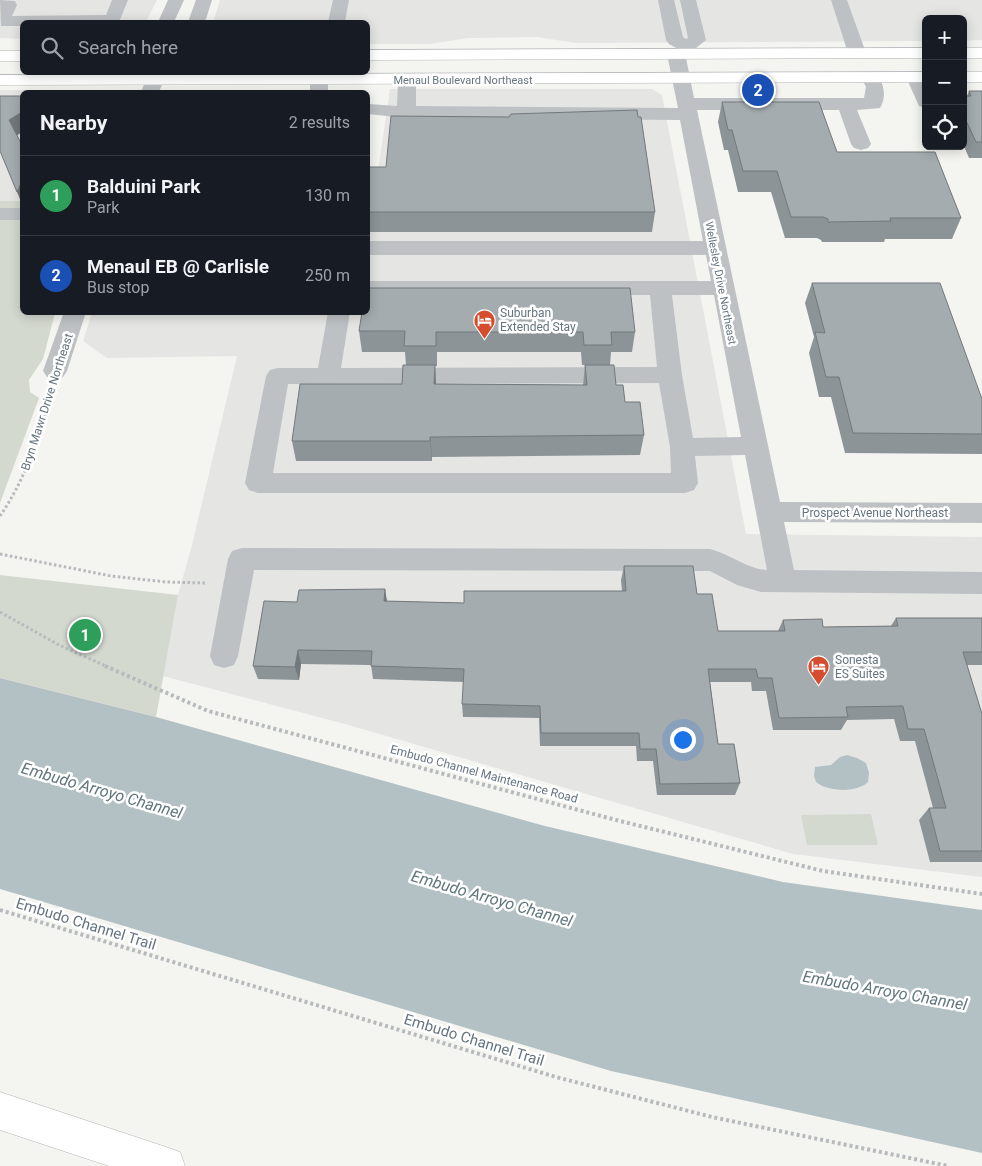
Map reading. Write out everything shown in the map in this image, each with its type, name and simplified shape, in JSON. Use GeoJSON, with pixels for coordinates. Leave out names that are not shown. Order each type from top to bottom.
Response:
{"type":"FeatureCollection","features":[{"type":"Feature","properties":{"kind":"main road","name":"Menaul Boulevard Northeast"},"geometry":{"type":"LineString","coordinates":[[370,55],[684,51],[922,53]]}},
{"type":"Feature","properties":{"kind":"main road"},"geometry":{"type":"LineString","coordinates":[[967,53],[982,53]]}},
{"type":"Feature","properties":{"kind":"main road"},"geometry":{"type":"LineString","coordinates":[[0,56],[20,56]]}},
{"type":"Feature","properties":{"kind":"main road"},"geometry":{"type":"LineString","coordinates":[[967,77],[982,76]]}},
{"type":"Feature","properties":{"kind":"main road","name":"Menaul Boulevard Northeast"},"geometry":{"type":"LineString","coordinates":[[0,80],[319,86],[407,80],[921,77]]}},
{"type":"Feature","properties":{"kind":"main road"},"geometry":{"type":"LineString","coordinates":[[0,1111],[166,1166]]}},
{"type":"Feature","properties":{"kind":"street"},"geometry":{"type":"LineString","coordinates":[[112,20],[120,0]]}},
{"type":"Feature","properties":{"kind":"street"},"geometry":{"type":"LineString","coordinates":[[167,20],[176,0]]}},
{"type":"Feature","properties":{"kind":"street"},"geometry":{"type":"LineString","coordinates":[[197,20],[204,0]]}},
{"type":"Feature","properties":{"kind":"street"},"geometry":{"type":"LineString","coordinates":[[337,20],[341,0]]}},
{"type":"Feature","properties":{"kind":"street"},"geometry":{"type":"LineString","coordinates":[[666,0],[675,40],[684,51],[697,40],[688,0]]}},
{"type":"Feature","properties":{"kind":"street"},"geometry":{"type":"LineString","coordinates":[[838,0],[857,53]]}},
{"type":"Feature","properties":{"kind":"street"},"geometry":{"type":"LineString","coordinates":[[0,5],[10,5],[1,21],[20,21]]}},
{"type":"Feature","properties":{"kind":"street","name":"Wellesley Drive Northeast"},"geometry":{"type":"LineString","coordinates":[[684,51],[680,78],[783,582]]}},
{"type":"Feature","properties":{"kind":"street"},"geometry":{"type":"LineString","coordinates":[[370,109],[406,112],[686,109],[873,104],[875,87],[870,77]]}},
{"type":"Feature","properties":{"kind":"street"},"geometry":{"type":"LineString","coordinates":[[406,112],[407,80]]}},
{"type":"Feature","properties":{"kind":"street"},"geometry":{"type":"LineString","coordinates":[[846,104],[861,144]]}},
{"type":"Feature","properties":{"kind":"street"},"geometry":{"type":"LineString","coordinates":[[0,214],[20,214]]}},
{"type":"Feature","properties":{"kind":"street"},"geometry":{"type":"LineString","coordinates":[[370,248],[714,248]]}},
{"type":"Feature","properties":{"kind":"street"},"geometry":{"type":"LineString","coordinates":[[370,288],[722,288]]}},
{"type":"Feature","properties":{"kind":"street"},"geometry":{"type":"LineString","coordinates":[[660,288],[670,375],[682,447],[685,483],[258,484],[278,376],[670,375]]}},
{"type":"Feature","properties":{"kind":"street","name":"Bryn Mawr Drive Northeast"},"geometry":{"type":"LineString","coordinates":[[56,371],[74,315]]}},
{"type":"Feature","properties":{"kind":"street"},"geometry":{"type":"LineString","coordinates":[[328,375],[338,315]]}},
{"type":"Feature","properties":{"kind":"street"},"geometry":{"type":"LineString","coordinates":[[682,447],[755,446]]}},
{"type":"Feature","properties":{"kind":"street","name":"Prospect Avenue Northeast"},"geometry":{"type":"LineString","coordinates":[[768,512],[982,513]]}},
{"type":"Feature","properties":{"kind":"street"},"geometry":{"type":"LineString","coordinates":[[224,656],[242,559],[710,560],[722,562],[740,576],[750,580],[783,582],[982,583]]}},
{"type":"Feature","properties":{"kind":"path","name":"Bryn Mawr Drive Northeast"},"geometry":{"type":"LineString","coordinates":[[0,516],[11,501],[28,466],[49,401],[56,371]]}},
{"type":"Feature","properties":{"kind":"path"},"geometry":{"type":"LineString","coordinates":[[0,554],[29,558],[97,574],[152,582],[212,583]]}},
{"type":"Feature","properties":{"kind":"path","name":"Embudo Channel Maintenance Road"},"geometry":{"type":"LineString","coordinates":[[0,612],[59,645],[208,711],[626,822],[823,871],[982,894]]}},
{"type":"Feature","properties":{"kind":"path","name":"Embudo Channel Trail"},"geometry":{"type":"LineString","coordinates":[[0,910],[556,1077],[712,1117],[948,1166]]}},
{"type":"Feature","properties":{"kind":"shaded area"},"geometry":{"type":"Polygon","coordinates":[[[0,0],[157,0],[147,20],[20,20],[20,39],[0,38],[0,0]]]}},
{"type":"Feature","properties":{"kind":"shaded area"},"geometry":{"type":"Polygon","coordinates":[[[220,0],[982,0],[982,40],[967,41],[967,15],[922,15],[922,41],[576,43],[537,37],[468,38],[430,44],[370,44],[370,20],[214,20],[220,0]]]}},
{"type":"Feature","properties":{"kind":"shaded area"},"geometry":{"type":"Polygon","coordinates":[[[390,89],[652,89],[662,95],[746,534],[982,537],[982,877],[793,854],[345,724],[163,676],[178,595],[192,545],[237,356],[107,358],[83,341],[91,315],[370,315],[370,184],[376,184],[390,89]]]}},
{"type":"Feature","properties":{"kind":"shaded area"},"geometry":{"type":"Polygon","coordinates":[[[0,90],[20,90],[20,201],[0,201],[0,90]]]}},
{"type":"Feature","properties":{"kind":"shaded area"},"geometry":{"type":"Polygon","coordinates":[[[0,201],[20,201],[20,315],[54,315],[43,359],[29,380],[30,392],[39,398],[0,503],[0,201]]]}},
{"type":"Feature","properties":{"kind":"shaded area"},"geometry":{"type":"Polygon","coordinates":[[[0,575],[178,595],[156,717],[0,678],[0,575]]]}},
{"type":"Feature","properties":{"kind":"shaded area"},"geometry":{"type":"Polygon","coordinates":[[[871,814],[878,845],[807,845],[801,815],[871,814]]]}},
{"type":"Feature","properties":{"kind":"water","name":"Embudo Arroyo Channel"},"geometry":{"type":"Polygon","coordinates":[[[0,678],[156,717],[545,826],[783,882],[982,910],[982,1153],[611,1071],[0,889],[0,678]]]}},
{"type":"Feature","properties":{"kind":"water"},"geometry":{"type":"Polygon","coordinates":[[[847,755],[866,763],[869,773],[868,782],[857,788],[842,790],[828,788],[816,782],[814,776],[815,767],[831,765],[840,757],[847,755]]]}},
{"type":"Feature","properties":{"kind":"building"},"geometry":{"type":"Polygon","coordinates":[[[969,91],[982,91],[982,142],[976,142],[967,123],[967,96],[971,96],[969,91]]]}},
{"type":"Feature","properties":{"kind":"building"},"geometry":{"type":"Polygon","coordinates":[[[0,96],[20,96],[20,113],[9,120],[20,141],[20,185],[17,192],[0,151],[0,96]]]}},
{"type":"Feature","properties":{"kind":"building"},"geometry":{"type":"Polygon","coordinates":[[[722,102],[819,102],[837,152],[935,152],[961,218],[890,218],[891,221],[828,222],[828,219],[823,217],[791,217],[777,171],[743,171],[732,130],[728,130],[722,102]]]}},
{"type":"Feature","properties":{"kind":"building"},"geometry":{"type":"Polygon","coordinates":[[[637,110],[638,117],[641,117],[655,212],[370,212],[370,167],[386,167],[391,116],[509,117],[511,114],[637,110]]]}},
{"type":"Feature","properties":{"kind":"building"},"geometry":{"type":"Polygon","coordinates":[[[812,283],[940,283],[982,399],[982,434],[853,433],[839,377],[826,377],[815,332],[825,333],[812,283]]]}},
{"type":"Feature","properties":{"kind":"building"},"geometry":{"type":"Polygon","coordinates":[[[370,288],[630,288],[635,332],[611,332],[612,345],[584,345],[583,332],[436,332],[436,346],[404,346],[405,331],[359,331],[362,315],[370,315],[370,288]]]}},
{"type":"Feature","properties":{"kind":"building"},"geometry":{"type":"Polygon","coordinates":[[[403,365],[435,365],[434,384],[587,385],[585,365],[614,365],[616,385],[623,385],[625,402],[640,402],[644,435],[430,437],[430,441],[292,441],[300,384],[402,384],[403,365]]]}},
{"type":"Feature","properties":{"kind":"building"},"geometry":{"type":"Polygon","coordinates":[[[624,566],[693,566],[697,594],[712,594],[718,631],[785,631],[783,620],[822,619],[823,627],[898,626],[896,618],[982,618],[982,652],[963,652],[982,714],[982,851],[940,851],[929,808],[946,808],[924,729],[908,729],[903,706],[846,707],[848,717],[779,718],[772,678],[758,678],[756,669],[708,669],[718,744],[734,744],[740,783],[660,784],[656,749],[640,749],[639,733],[541,733],[540,706],[462,704],[464,669],[371,666],[372,651],[298,650],[295,667],[253,666],[264,601],[297,602],[299,590],[385,589],[384,601],[464,603],[464,591],[626,591],[624,566]]]}},
{"type":"Feature","properties":{"kind":"place","name":"Menaul EB @ Carlisle"},"geometry":{"type":"Point","coordinates":[758,90]}},
{"type":"Feature","properties":{"kind":"place","name":"Suburban Extended Stay"},"geometry":{"type":"Point","coordinates":[484,339]}},
{"type":"Feature","properties":{"kind":"place","name":"Balduini Park"},"geometry":{"type":"Point","coordinates":[85,635]}},
{"type":"Feature","properties":{"kind":"place","name":"Sonesta ES Suites"},"geometry":{"type":"Point","coordinates":[819,686]}}]}
